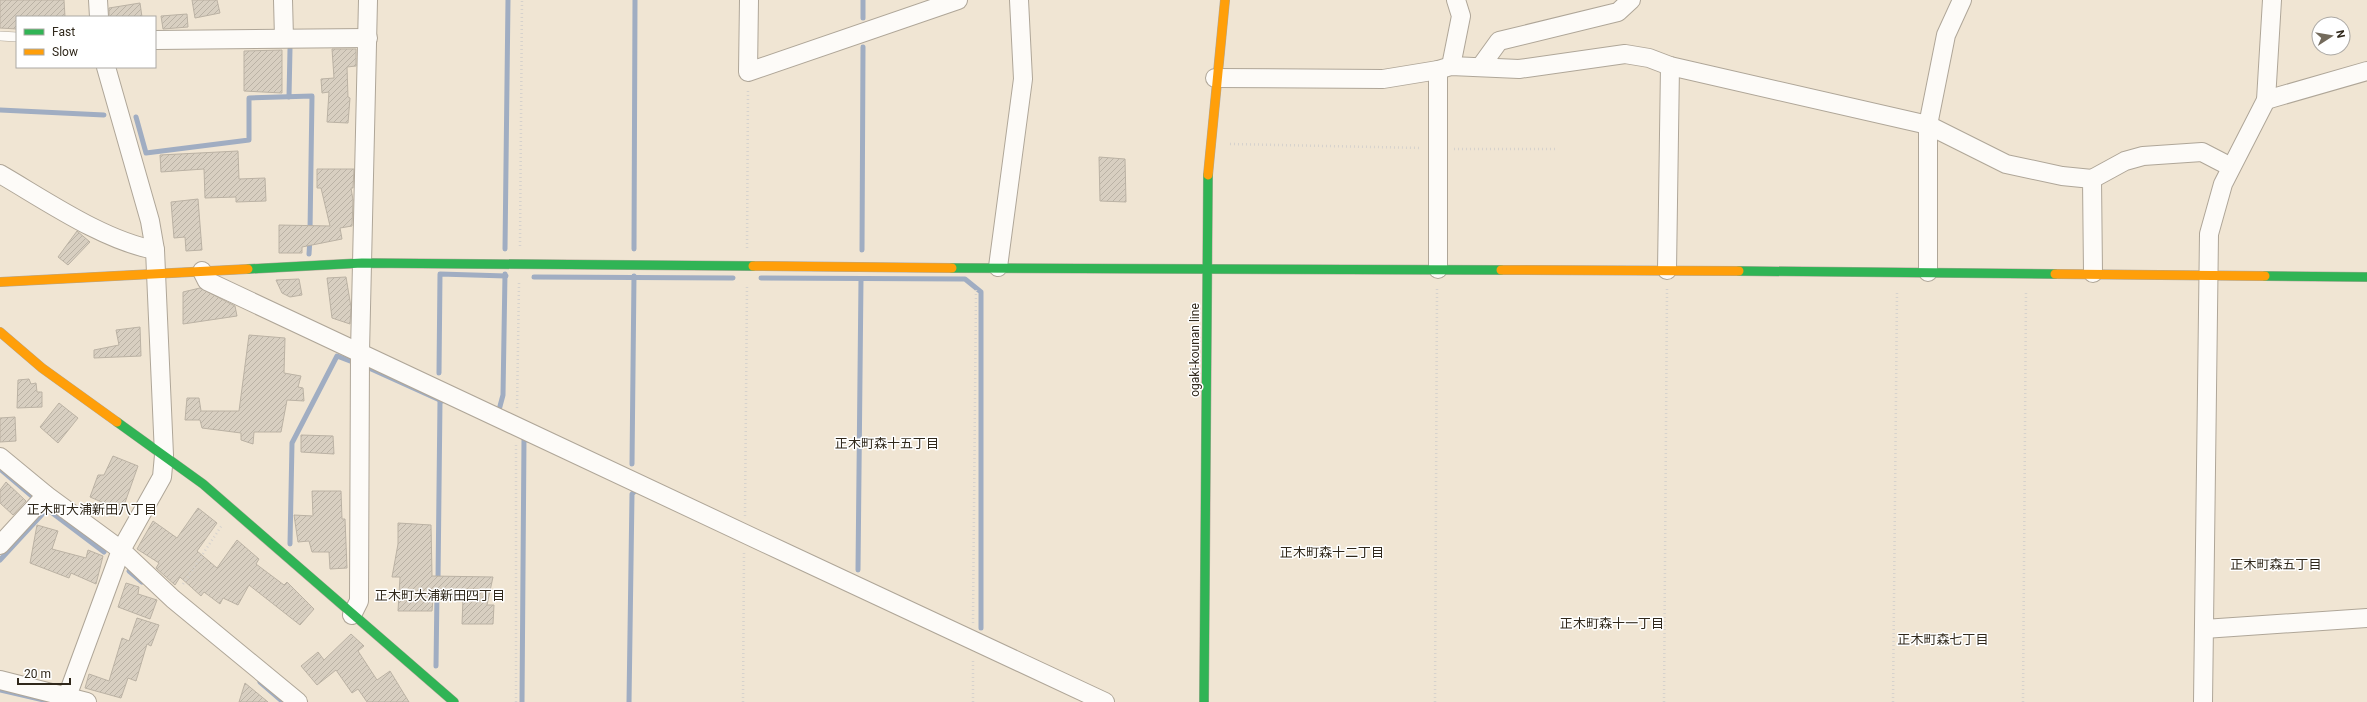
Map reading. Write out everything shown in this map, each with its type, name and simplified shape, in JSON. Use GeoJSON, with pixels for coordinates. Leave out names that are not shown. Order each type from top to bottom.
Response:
{"type":"FeatureCollection","features":[{"type":"Feature","properties":{"kind":"street"},"geometry":{"type":"LineString","coordinates":[[98,0],[99,16]]}},
{"type":"Feature","properties":{"kind":"street"},"geometry":{"type":"LineString","coordinates":[[283,0],[284,38]]}},
{"type":"Feature","properties":{"kind":"street"},"geometry":{"type":"LineString","coordinates":[[352,615],[359,601],[360,352],[368,0]]}},
{"type":"Feature","properties":{"kind":"street"},"geometry":{"type":"LineString","coordinates":[[749,0],[748,72],[958,0]]}},
{"type":"Feature","properties":{"kind":"street"},"geometry":{"type":"LineString","coordinates":[[998,267],[1023,79],[1019,0]]}},
{"type":"Feature","properties":{"kind":"street","name":"ogaki-kounan line"},"geometry":{"type":"LineString","coordinates":[[1204,702],[1209,143],[1215,78],[1225,0]]}},
{"type":"Feature","properties":{"kind":"street"},"geometry":{"type":"LineString","coordinates":[[1438,269],[1439,149],[1444,68],[1461,16],[1456,0]]}},
{"type":"Feature","properties":{"kind":"street"},"geometry":{"type":"LineString","coordinates":[[1481,66],[1499,41],[1618,12],[1631,0]]}},
{"type":"Feature","properties":{"kind":"street"},"geometry":{"type":"LineString","coordinates":[[1928,272],[1928,125],[1946,35],[1962,0]]}},
{"type":"Feature","properties":{"kind":"street"},"geometry":{"type":"LineString","coordinates":[[2203,702],[2208,234],[2223,184],[2266,100],[2272,0]]}},
{"type":"Feature","properties":{"kind":"street"},"geometry":{"type":"LineString","coordinates":[[156,40],[368,38]]}},
{"type":"Feature","properties":{"kind":"street"},"geometry":{"type":"LineString","coordinates":[[1215,78],[1383,79],[1444,68],[1481,66],[1519,69],[1625,54],[1649,58],[1670,66],[1928,125],[2006,164],[2062,176],[2092,179],[2125,161],[2143,156],[2202,152],[2231,167]]}},
{"type":"Feature","properties":{"kind":"street"},"geometry":{"type":"LineString","coordinates":[[1667,270],[1670,66]]}},
{"type":"Feature","properties":{"kind":"street"},"geometry":{"type":"LineString","coordinates":[[66,699],[121,550],[162,477],[164,455],[155,250],[150,221],[106,68]]}},
{"type":"Feature","properties":{"kind":"street"},"geometry":{"type":"LineString","coordinates":[[2266,100],[2367,71]]}},
{"type":"Feature","properties":{"kind":"street"},"geometry":{"type":"LineString","coordinates":[[0,174],[80,220],[136,246],[155,250]]}},
{"type":"Feature","properties":{"kind":"street"},"geometry":{"type":"LineString","coordinates":[[2092,179],[2094,273]]}},
{"type":"Feature","properties":{"kind":"street"},"geometry":{"type":"LineString","coordinates":[[0,282],[362,263],[747,264],[1207,270],[1667,270],[2094,273],[2367,277]]}},
{"type":"Feature","properties":{"kind":"street"},"geometry":{"type":"LineString","coordinates":[[202,271],[207,281],[516,425],[744,535],[1105,702]]}},
{"type":"Feature","properties":{"kind":"street"},"geometry":{"type":"LineString","coordinates":[[0,332],[42,368],[203,484],[352,615],[454,702]]}},
{"type":"Feature","properties":{"kind":"street"},"geometry":{"type":"LineString","coordinates":[[0,457],[46,495],[121,550],[173,599],[298,702]]}},
{"type":"Feature","properties":{"kind":"street"},"geometry":{"type":"LineString","coordinates":[[0,545],[46,495]]}},
{"type":"Feature","properties":{"kind":"street"},"geometry":{"type":"LineString","coordinates":[[2204,629],[2367,618]]}},
{"type":"Feature","properties":{"kind":"street"},"geometry":{"type":"LineString","coordinates":[[0,680],[66,699],[87,702]]}},
{"type":"Feature","properties":{"kind":"lane"},"geometry":{"type":"LineString","coordinates":[[0,36],[16,37]]}},
{"type":"Feature","properties":{"kind":"path"},"geometry":{"type":"LineString","coordinates":[[516,702],[516,425],[520,264],[522,0]]}},
{"type":"Feature","properties":{"kind":"path"},"geometry":{"type":"LineString","coordinates":[[743,702],[748,72]]}},
{"type":"Feature","properties":{"kind":"path"},"geometry":{"type":"LineString","coordinates":[[1209,143],[1439,149],[1554,149]]}},
{"type":"Feature","properties":{"kind":"path"},"geometry":{"type":"LineString","coordinates":[[973,702],[976,267]]}},
{"type":"Feature","properties":{"kind":"path"},"geometry":{"type":"LineString","coordinates":[[1435,702],[1438,269]]}},
{"type":"Feature","properties":{"kind":"path"},"geometry":{"type":"LineString","coordinates":[[1664,702],[1667,270]]}},
{"type":"Feature","properties":{"kind":"path"},"geometry":{"type":"LineString","coordinates":[[1893,702],[1897,272]]}},
{"type":"Feature","properties":{"kind":"path"},"geometry":{"type":"LineString","coordinates":[[2023,702],[2026,273]]}},
{"type":"Feature","properties":{"kind":"path"},"geometry":{"type":"LineString","coordinates":[[173,599],[232,510]]}},
{"type":"Feature","properties":{"kind":"building"},"geometry":{"type":"Polygon","coordinates":[[[0,0],[64,0],[65,16],[16,16],[16,29],[0,28],[0,0]]]}},
{"type":"Feature","properties":{"kind":"building"},"geometry":{"type":"Polygon","coordinates":[[[192,0],[217,0],[220,13],[195,18],[192,0]]]}},
{"type":"Feature","properties":{"kind":"building"},"geometry":{"type":"Polygon","coordinates":[[[140,3],[142,16],[109,16],[109,8],[140,3]]]}},
{"type":"Feature","properties":{"kind":"building"},"geometry":{"type":"Polygon","coordinates":[[[187,14],[188,27],[163,29],[161,16],[187,14]]]}},
{"type":"Feature","properties":{"kind":"building"},"geometry":{"type":"Polygon","coordinates":[[[332,49],[356,49],[356,66],[347,67],[348,97],[350,98],[348,123],[327,122],[329,92],[322,93],[321,79],[334,78],[332,49]]]}},
{"type":"Feature","properties":{"kind":"building"},"geometry":{"type":"Polygon","coordinates":[[[282,50],[282,93],[244,91],[244,51],[282,50]]]}},
{"type":"Feature","properties":{"kind":"building"},"geometry":{"type":"Polygon","coordinates":[[[238,151],[239,179],[265,178],[266,201],[236,202],[236,197],[205,198],[204,169],[161,172],[160,155],[238,151]]]}},
{"type":"Feature","properties":{"kind":"building"},"geometry":{"type":"Polygon","coordinates":[[[1099,157],[1125,159],[1126,202],[1100,201],[1099,157]]]}},
{"type":"Feature","properties":{"kind":"building"},"geometry":{"type":"Polygon","coordinates":[[[317,169],[354,169],[353,188],[351,188],[353,200],[352,226],[340,228],[342,239],[302,247],[302,253],[279,253],[279,225],[330,226],[321,188],[317,188],[317,169]]]}},
{"type":"Feature","properties":{"kind":"building"},"geometry":{"type":"Polygon","coordinates":[[[198,199],[202,250],[186,251],[185,237],[174,238],[171,202],[198,199]]]}},
{"type":"Feature","properties":{"kind":"building"},"geometry":{"type":"Polygon","coordinates":[[[77,231],[90,242],[68,265],[58,257],[77,231]]]}},
{"type":"Feature","properties":{"kind":"building"},"geometry":{"type":"Polygon","coordinates":[[[346,277],[351,307],[350,324],[332,318],[327,278],[346,277]]]}},
{"type":"Feature","properties":{"kind":"building"},"geometry":{"type":"Polygon","coordinates":[[[299,279],[302,295],[290,297],[282,293],[276,280],[299,279]]]}},
{"type":"Feature","properties":{"kind":"building"},"geometry":{"type":"Polygon","coordinates":[[[200,288],[235,306],[237,316],[183,324],[183,292],[200,288]]]}},
{"type":"Feature","properties":{"kind":"building"},"geometry":{"type":"Polygon","coordinates":[[[140,327],[141,356],[94,358],[94,350],[119,345],[116,330],[140,327]]]}},
{"type":"Feature","properties":{"kind":"building"},"geometry":{"type":"Polygon","coordinates":[[[249,335],[285,338],[284,373],[301,376],[298,387],[303,388],[304,401],[287,400],[281,432],[254,432],[253,444],[241,440],[241,433],[202,428],[200,420],[185,420],[187,398],[199,398],[201,411],[239,411],[249,335]]]}},
{"type":"Feature","properties":{"kind":"building"},"geometry":{"type":"Polygon","coordinates":[[[29,379],[31,384],[36,383],[37,392],[42,392],[42,407],[17,408],[18,380],[29,379]]]}},
{"type":"Feature","properties":{"kind":"building"},"geometry":{"type":"Polygon","coordinates":[[[59,403],[78,418],[58,443],[40,427],[59,403]]]}},
{"type":"Feature","properties":{"kind":"building"},"geometry":{"type":"Polygon","coordinates":[[[15,417],[16,441],[0,442],[0,418],[15,417]]]}},
{"type":"Feature","properties":{"kind":"building"},"geometry":{"type":"Polygon","coordinates":[[[301,435],[333,436],[334,454],[301,452],[301,435]]]}},
{"type":"Feature","properties":{"kind":"building"},"geometry":{"type":"Polygon","coordinates":[[[113,456],[138,466],[122,511],[90,497],[98,475],[104,475],[113,456]]]}},
{"type":"Feature","properties":{"kind":"building"},"geometry":{"type":"Polygon","coordinates":[[[6,482],[26,501],[13,515],[0,503],[0,490],[6,482]]]}},
{"type":"Feature","properties":{"kind":"building"},"geometry":{"type":"Polygon","coordinates":[[[312,491],[341,491],[342,519],[345,519],[347,568],[330,569],[329,552],[312,552],[309,541],[298,542],[294,515],[313,516],[312,491]]]}},
{"type":"Feature","properties":{"kind":"building"},"geometry":{"type":"Polygon","coordinates":[[[198,508],[217,523],[197,551],[217,568],[237,540],[259,559],[256,564],[284,585],[287,582],[314,609],[300,625],[249,585],[238,605],[223,598],[220,604],[204,592],[201,596],[180,577],[175,585],[156,568],[159,563],[137,549],[153,521],[177,538],[198,508]]]}},
{"type":"Feature","properties":{"kind":"building"},"geometry":{"type":"Polygon","coordinates":[[[398,523],[431,525],[432,576],[493,577],[487,605],[494,605],[493,624],[462,624],[463,599],[433,598],[432,611],[398,611],[400,577],[392,577],[398,544],[398,523]]]}},
{"type":"Feature","properties":{"kind":"building"},"geometry":{"type":"Polygon","coordinates":[[[37,525],[58,531],[52,549],[86,558],[88,550],[103,556],[96,584],[71,573],[69,578],[30,563],[37,525]]]}},
{"type":"Feature","properties":{"kind":"building"},"geometry":{"type":"Polygon","coordinates":[[[126,583],[139,587],[138,594],[157,600],[150,619],[118,607],[126,583]]]}},
{"type":"Feature","properties":{"kind":"building"},"geometry":{"type":"Polygon","coordinates":[[[137,618],[159,625],[151,646],[147,644],[136,681],[128,678],[121,698],[85,688],[89,674],[109,681],[122,638],[129,641],[137,618]]]}},
{"type":"Feature","properties":{"kind":"building"},"geometry":{"type":"Polygon","coordinates":[[[351,634],[364,646],[358,651],[377,680],[390,671],[409,702],[367,702],[358,689],[352,693],[336,670],[317,685],[301,666],[318,652],[324,660],[351,634]]]}},
{"type":"Feature","properties":{"kind":"building"},"geometry":{"type":"Polygon","coordinates":[[[245,683],[268,702],[239,702],[245,683]]]}},
{"type":"Feature","properties":{"kind":"waterway"},"geometry":{"type":"LineString","coordinates":[[505,249],[508,0]]}},
{"type":"Feature","properties":{"kind":"waterway"},"geometry":{"type":"LineString","coordinates":[[634,249],[635,0]]}},
{"type":"Feature","properties":{"kind":"waterway"},"geometry":{"type":"LineString","coordinates":[[863,0],[863,18]]}},
{"type":"Feature","properties":{"kind":"waterway"},"geometry":{"type":"LineString","coordinates":[[862,250],[863,47]]}},
{"type":"Feature","properties":{"kind":"waterway"},"geometry":{"type":"LineString","coordinates":[[289,97],[290,49]]}},
{"type":"Feature","properties":{"kind":"waterway"},"geometry":{"type":"LineString","coordinates":[[136,117],[146,153],[249,140],[249,98],[312,96],[310,231]]}},
{"type":"Feature","properties":{"kind":"waterway"},"geometry":{"type":"LineString","coordinates":[[0,110],[104,115]]}},
{"type":"Feature","properties":{"kind":"waterway"},"geometry":{"type":"LineString","coordinates":[[309,254],[310,239]]}},
{"type":"Feature","properties":{"kind":"waterway"},"geometry":{"type":"LineString","coordinates":[[439,373],[440,274],[506,276]]}},
{"type":"Feature","properties":{"kind":"waterway"},"geometry":{"type":"LineString","coordinates":[[499,410],[503,395],[505,274]]}},
{"type":"Feature","properties":{"kind":"waterway"},"geometry":{"type":"LineString","coordinates":[[632,464],[634,276]]}},
{"type":"Feature","properties":{"kind":"waterway"},"geometry":{"type":"LineString","coordinates":[[534,277],[733,278]]}},
{"type":"Feature","properties":{"kind":"waterway"},"geometry":{"type":"LineString","coordinates":[[761,278],[965,279],[981,292],[981,628]]}},
{"type":"Feature","properties":{"kind":"waterway"},"geometry":{"type":"LineString","coordinates":[[858,570],[861,279]]}},
{"type":"Feature","properties":{"kind":"waterway"},"geometry":{"type":"LineString","coordinates":[[290,544],[292,443],[337,356],[350,361]]}},
{"type":"Feature","properties":{"kind":"waterway"},"geometry":{"type":"LineString","coordinates":[[369,368],[442,401]]}},
{"type":"Feature","properties":{"kind":"waterway"},"geometry":{"type":"LineString","coordinates":[[438,581],[440,400]]}},
{"type":"Feature","properties":{"kind":"waterway"},"geometry":{"type":"LineString","coordinates":[[522,702],[524,438],[528,440]]}},
{"type":"Feature","properties":{"kind":"waterway"},"geometry":{"type":"LineString","coordinates":[[0,469],[33,497]]}},
{"type":"Feature","properties":{"kind":"waterway"},"geometry":{"type":"LineString","coordinates":[[629,702],[632,494],[635,491]]}},
{"type":"Feature","properties":{"kind":"waterway"},"geometry":{"type":"LineString","coordinates":[[0,560],[47,509],[104,552]]}},
{"type":"Feature","properties":{"kind":"waterway"},"geometry":{"type":"LineString","coordinates":[[129,571],[142,582]]}},
{"type":"Feature","properties":{"kind":"waterway"},"geometry":{"type":"LineString","coordinates":[[436,666],[437,591]]}},
{"type":"Feature","properties":{"kind":"waterway"},"geometry":{"type":"LineString","coordinates":[[260,682],[283,702]]}},
{"type":"Feature","properties":{"kind":"waterway"},"geometry":{"type":"LineString","coordinates":[[0,690],[48,701]]}},
{"type":"Feature","properties":{"kind":"traffic: fast"},"geometry":{"type":"LineString","coordinates":[[1204,702],[1208,175]]}},
{"type":"Feature","properties":{"kind":"traffic: fast"},"geometry":{"type":"LineString","coordinates":[[248,269],[362,263],[753,266]]}},
{"type":"Feature","properties":{"kind":"traffic: fast"},"geometry":{"type":"LineString","coordinates":[[952,268],[1501,270]]}},
{"type":"Feature","properties":{"kind":"traffic: fast"},"geometry":{"type":"LineString","coordinates":[[1739,271],[2055,274]]}},
{"type":"Feature","properties":{"kind":"traffic: fast"},"geometry":{"type":"LineString","coordinates":[[2265,276],[2367,277]]}},
{"type":"Feature","properties":{"kind":"traffic: fast"},"geometry":{"type":"LineString","coordinates":[[117,422],[203,484],[454,702]]}},
{"type":"Feature","properties":{"kind":"traffic: slow"},"geometry":{"type":"LineString","coordinates":[[1208,175],[1225,0]]}},
{"type":"Feature","properties":{"kind":"traffic: slow"},"geometry":{"type":"LineString","coordinates":[[753,266],[952,268]]}},
{"type":"Feature","properties":{"kind":"traffic: slow"},"geometry":{"type":"LineString","coordinates":[[0,282],[248,269]]}},
{"type":"Feature","properties":{"kind":"traffic: slow"},"geometry":{"type":"LineString","coordinates":[[1501,270],[1739,271]]}},
{"type":"Feature","properties":{"kind":"traffic: slow"},"geometry":{"type":"LineString","coordinates":[[2055,274],[2265,276]]}},
{"type":"Feature","properties":{"kind":"traffic: slow"},"geometry":{"type":"LineString","coordinates":[[0,332],[42,368],[117,422]]}},
{"type":"Feature","properties":{"kind":"district","name":"正木町森十五丁目"},"geometry":{"type":"Point","coordinates":[887,443]}},
{"type":"Feature","properties":{"kind":"district","name":"正木町大浦新田八丁目"},"geometry":{"type":"Point","coordinates":[92,509]}},
{"type":"Feature","properties":{"kind":"district","name":"正木町森十二丁目"},"geometry":{"type":"Point","coordinates":[1332,552]}},
{"type":"Feature","properties":{"kind":"district","name":"正木町森五丁目"},"geometry":{"type":"Point","coordinates":[2276,564]}},
{"type":"Feature","properties":{"kind":"district","name":"正木町大浦新田四丁目"},"geometry":{"type":"Point","coordinates":[440,595]}},
{"type":"Feature","properties":{"kind":"district","name":"正木町森十一丁目"},"geometry":{"type":"Point","coordinates":[1612,623]}},
{"type":"Feature","properties":{"kind":"district","name":"正木町森七丁目"},"geometry":{"type":"Point","coordinates":[1943,639]}}]}
